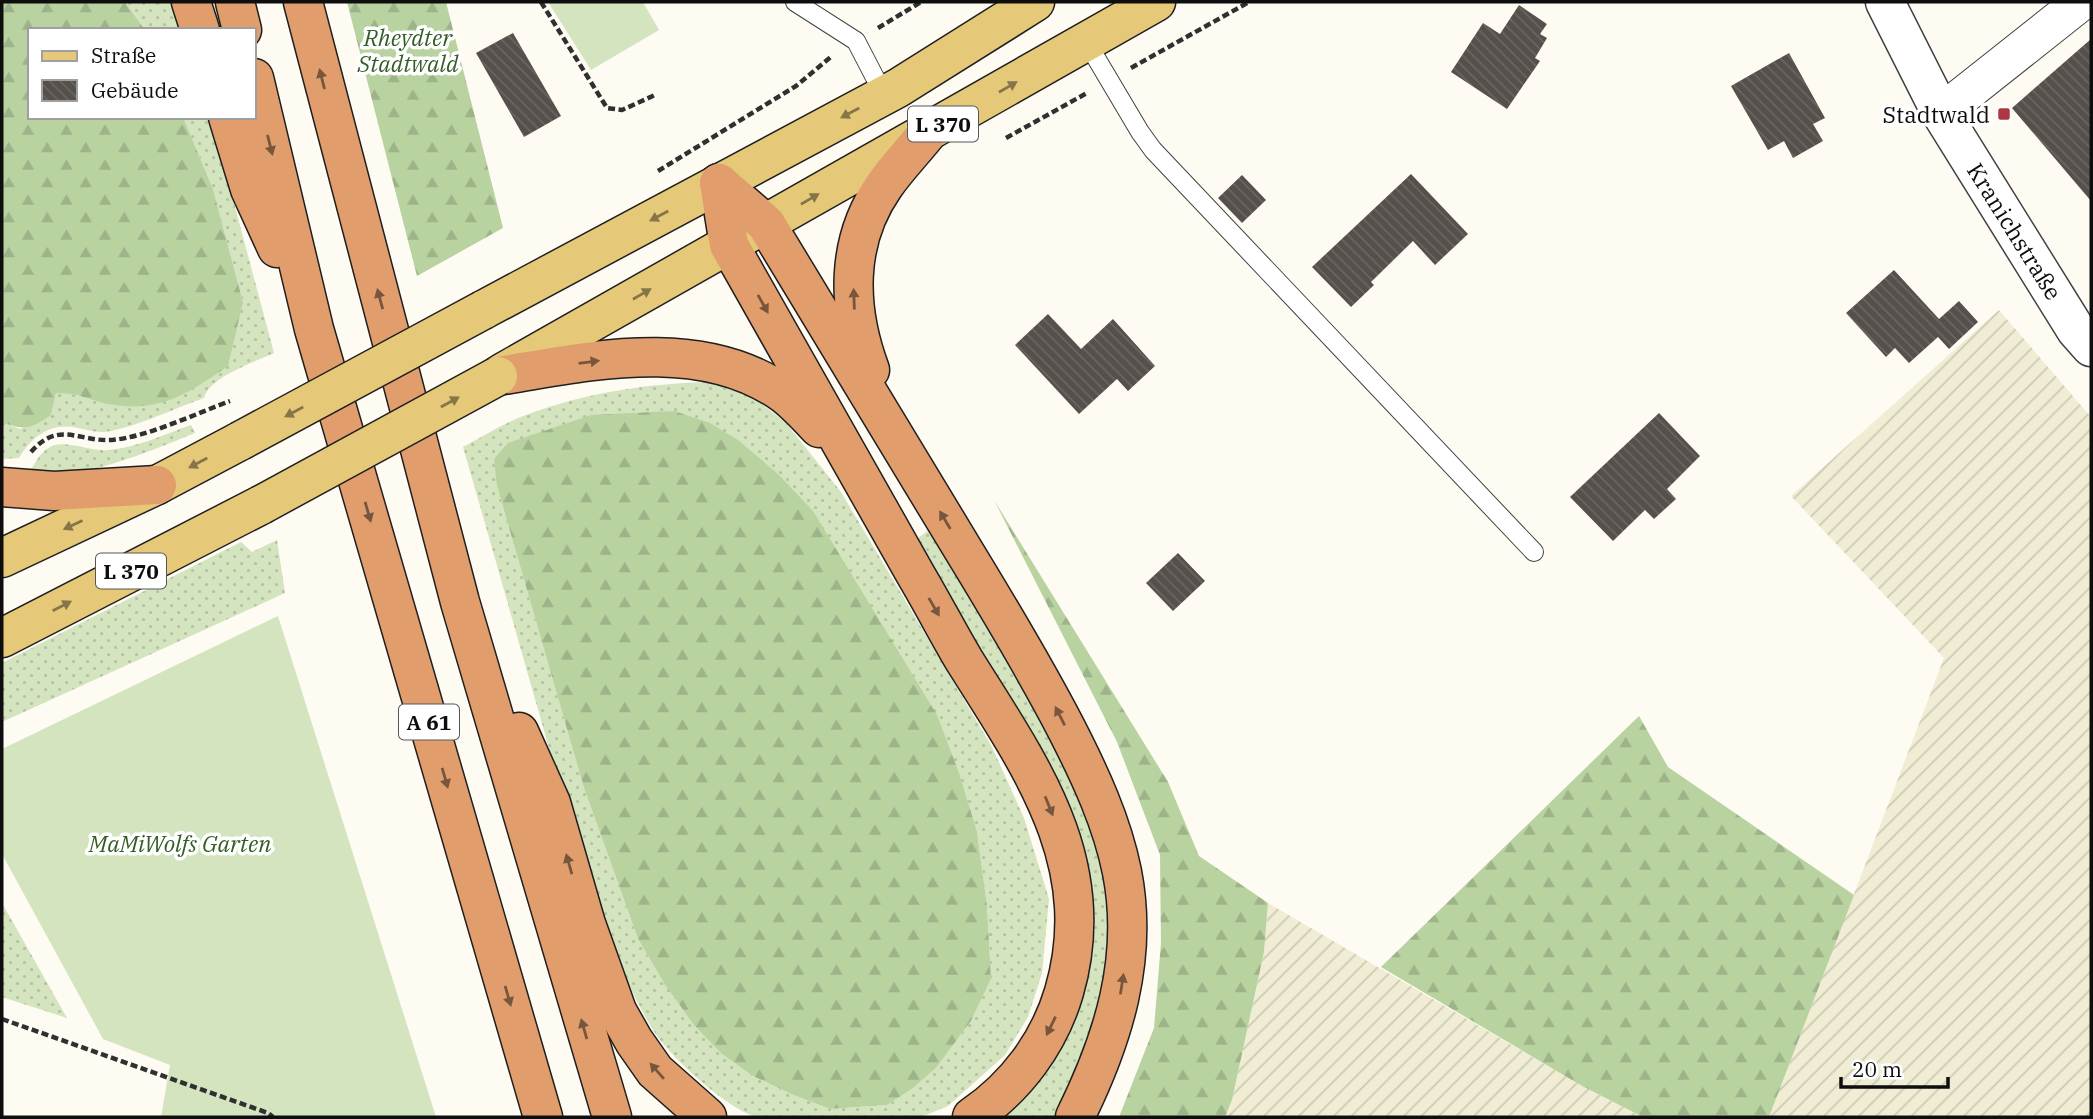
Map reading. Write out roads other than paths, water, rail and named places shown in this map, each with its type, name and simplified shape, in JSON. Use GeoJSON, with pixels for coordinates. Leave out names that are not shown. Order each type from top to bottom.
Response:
{"type":"FeatureCollection","features":[{"type":"Feature","properties":{"kind":"highway"},"geometry":{"type":"LineString","coordinates":[[191,2],[199,28]]}},
{"type":"Feature","properties":{"kind":"highway"},"geometry":{"type":"LineString","coordinates":[[235,2],[242,28]]}},
{"type":"Feature","properties":{"kind":"highway","name":"A 61"},"geometry":{"type":"LineString","coordinates":[[303,2],[460,602],[612,1117]]}},
{"type":"Feature","properties":{"kind":"highway","name":"A 61"},"geometry":{"type":"LineString","coordinates":[[256,86],[314,329],[543,1117]]}},
{"type":"Feature","properties":{"kind":"highway"},"geometry":{"type":"LineString","coordinates":[[229,119],[250,189],[314,329]]}},
{"type":"Feature","properties":{"kind":"highway"},"geometry":{"type":"LineString","coordinates":[[893,435],[855,321],[855,262],[860,234],[870,209],[884,186],[928,132]]}},
{"type":"Feature","properties":{"kind":"highway"},"geometry":{"type":"LineString","coordinates":[[719,183],[766,224],[1032,663],[1091,777],[1122,872],[1127,940],[1122,988],[1113,1028],[1104,1056],[1075,1117]]}},
{"type":"Feature","properties":{"kind":"highway"},"geometry":{"type":"LineString","coordinates":[[719,183],[729,245],[963,658],[1019,745],[1044,794],[1064,843],[1075,909],[1073,945],[1059,1009],[1028,1065],[1006,1091],[972,1117]]}},
{"type":"Feature","properties":{"kind":"highway"},"geometry":{"type":"LineString","coordinates":[[498,376],[632,357],[692,360],[718,365],[760,379],[785,395],[852,462]]}},
{"type":"Feature","properties":{"kind":"highway"},"geometry":{"type":"LineString","coordinates":[[5,487],[54,491],[157,485]]}},
{"type":"Feature","properties":{"kind":"highway"},"geometry":{"type":"LineString","coordinates":[[460,602],[551,803],[586,924],[617,1011],[655,1071],[707,1117]]}},
{"type":"Feature","properties":{"kind":"main road","name":"L 370"},"geometry":{"type":"LineString","coordinates":[[2,558],[157,485],[884,95],[1035,2]]}},
{"type":"Feature","properties":{"kind":"main road","name":"L 370"},"geometry":{"type":"LineString","coordinates":[[2,638],[261,505],[498,376],[1156,2]]}},
{"type":"Feature","properties":{"kind":"street","name":"Kranichstraße"},"geometry":{"type":"LineString","coordinates":[[1885,2],[1941,113],[2076,330],[2091,347]]}},
{"type":"Feature","properties":{"kind":"street"},"geometry":{"type":"LineString","coordinates":[[1941,113],[2081,2]]}},
{"type":"Feature","properties":{"kind":"lane"},"geometry":{"type":"LineString","coordinates":[[795,2],[856,41],[884,95]]}},
{"type":"Feature","properties":{"kind":"lane"},"geometry":{"type":"LineString","coordinates":[[1086,41],[1153,150],[1532,543]]}},
{"type":"Feature","properties":{"kind":"place","name":"Stadtwald"},"geometry":{"type":"Point","coordinates":[2004,114]}},
{"type":"Feature","properties":{"kind":"park label","name":"Rheydter Stadtwald"},"geometry":{"type":"Point","coordinates":[408,50]}},
{"type":"Feature","properties":{"kind":"park label","name":"MaMiWolfs Garten"},"geometry":{"type":"Point","coordinates":[180,843]}}]}
